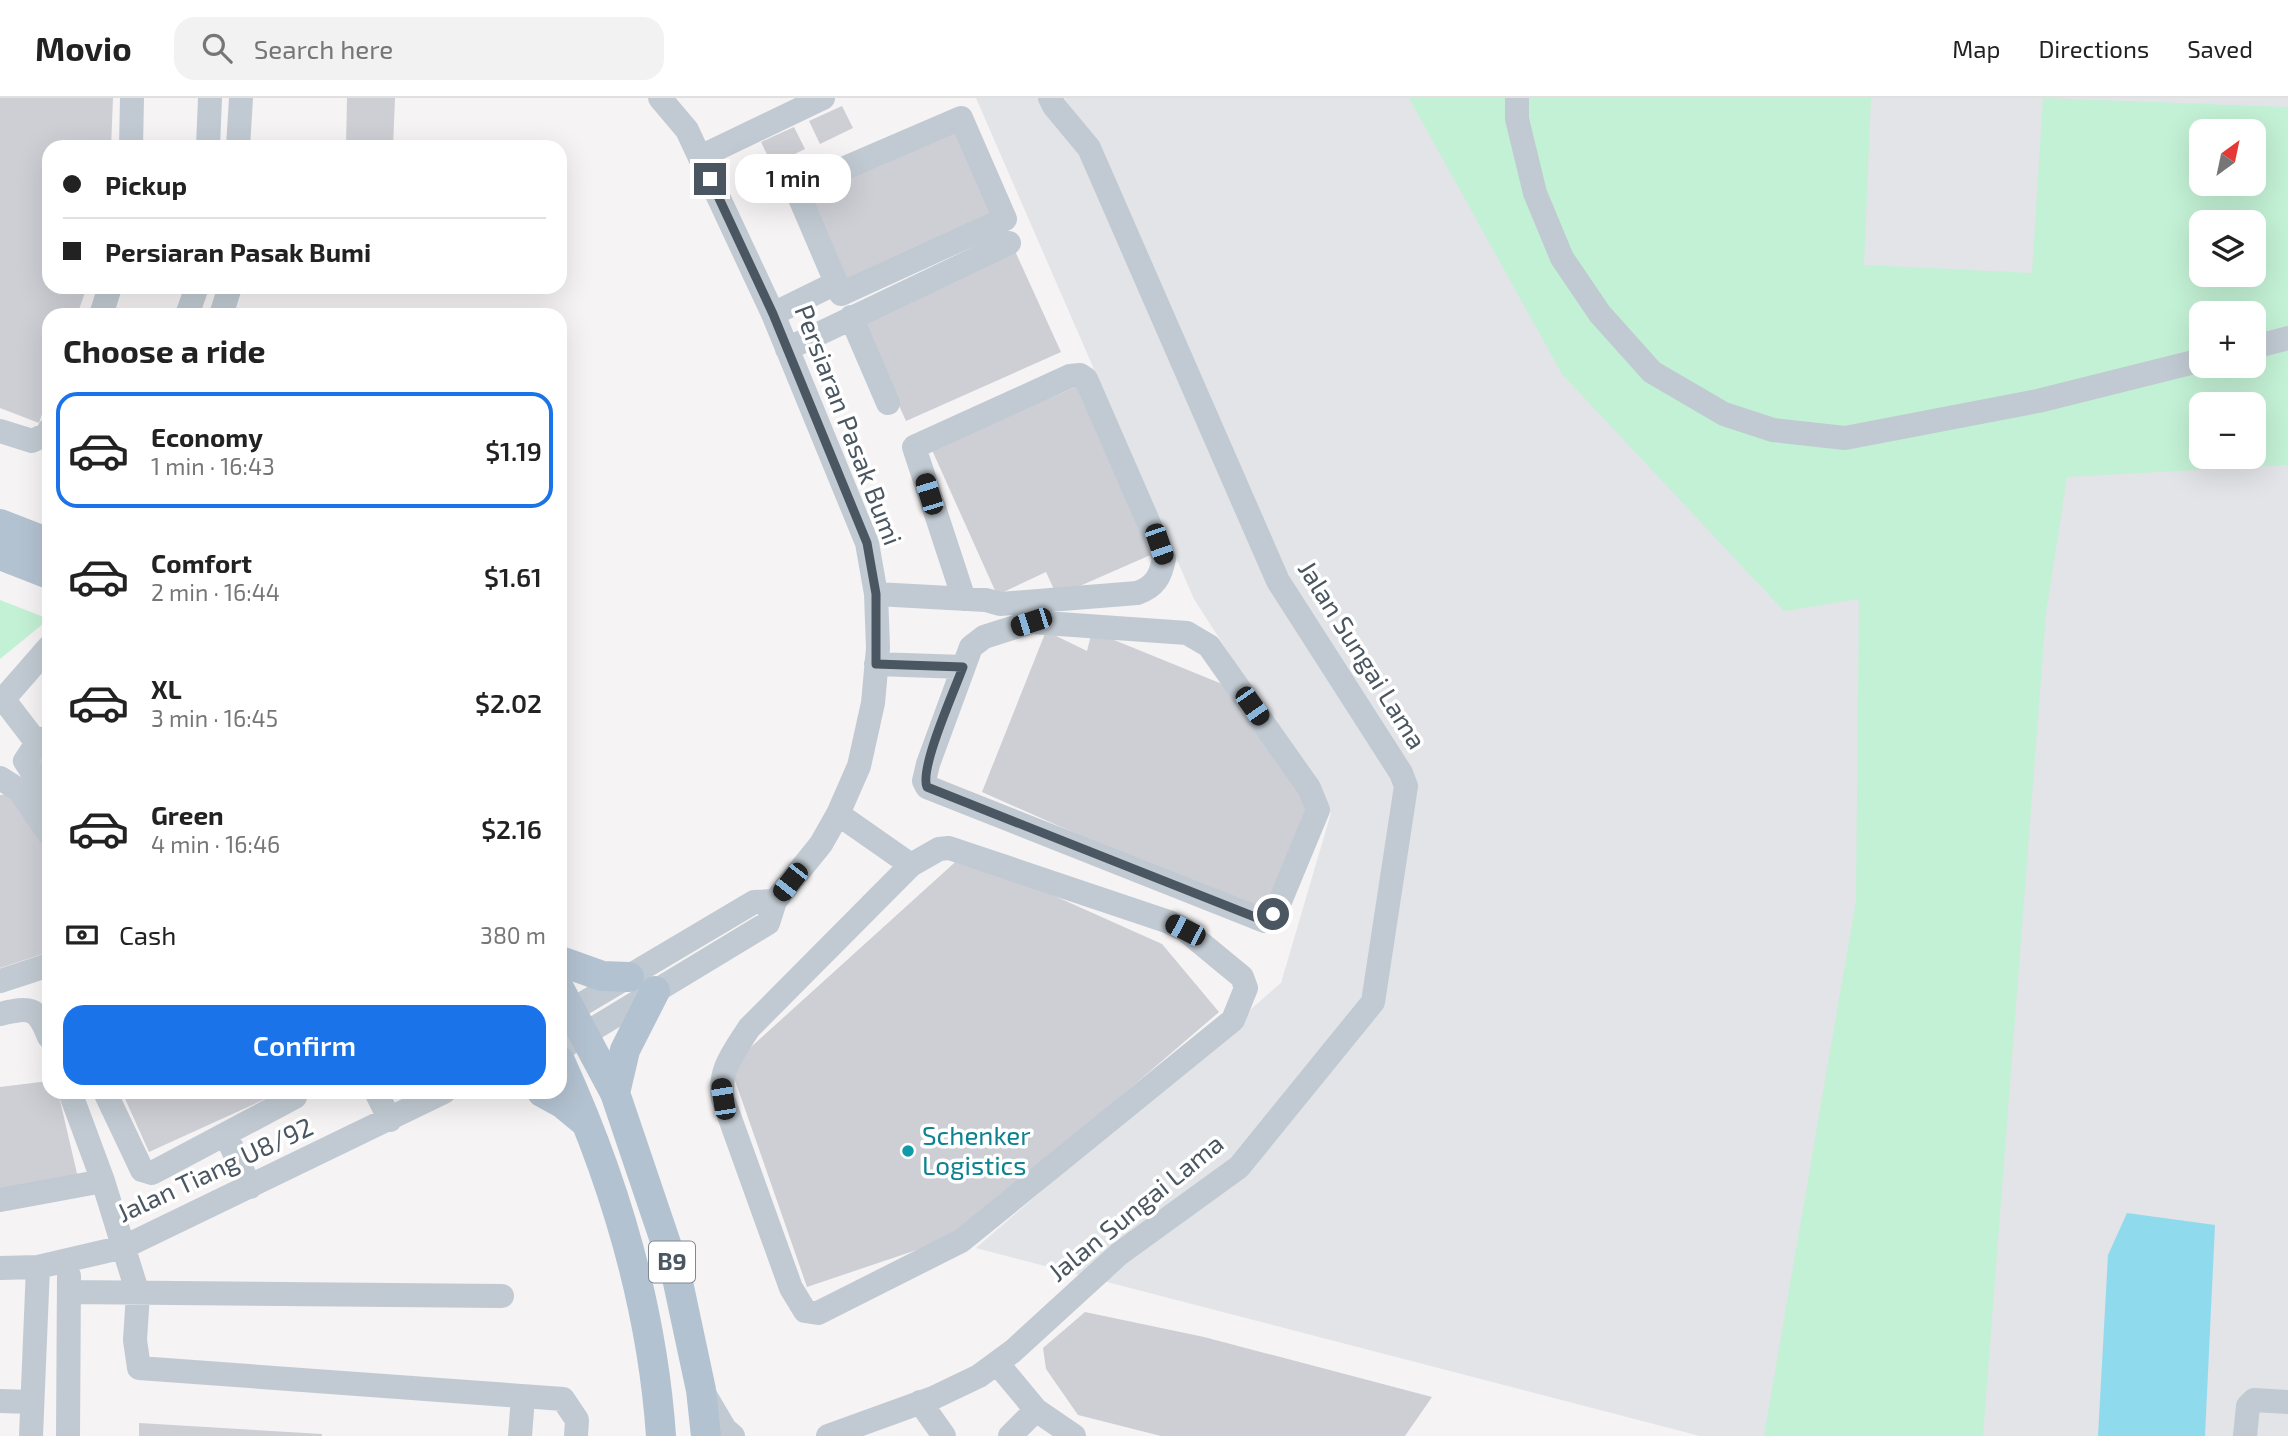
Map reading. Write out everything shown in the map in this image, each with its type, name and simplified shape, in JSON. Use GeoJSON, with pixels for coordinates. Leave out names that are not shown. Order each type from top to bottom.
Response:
{"type":"FeatureCollection","features":[{"type":"Feature","properties":{"kind":"main road"},"geometry":{"type":"LineString","coordinates":[[0,524],[42,540]]}},
{"type":"Feature","properties":{"kind":"main road"},"geometry":{"type":"LineString","coordinates":[[0,555],[42,571]]}},
{"type":"Feature","properties":{"kind":"main road"},"geometry":{"type":"LineString","coordinates":[[567,964],[602,976],[642,984],[615,1093]]}},
{"type":"Feature","properties":{"kind":"main road","name":"B9"},"geometry":{"type":"LineString","coordinates":[[569,1013],[615,1093],[676,1273],[702,1390],[706,1436]]}},
{"type":"Feature","properties":{"kind":"main road","name":"B9"},"geometry":{"type":"LineString","coordinates":[[567,1076],[590,1127],[631,1254],[658,1385],[661,1436]]}},
{"type":"Feature","properties":{"kind":"main road"},"geometry":{"type":"LineString","coordinates":[[555,1099],[590,1127]]}},
{"type":"Feature","properties":{"kind":"street"},"geometry":{"type":"LineString","coordinates":[[131,140],[132,98]]}},
{"type":"Feature","properties":{"kind":"street"},"geometry":{"type":"LineString","coordinates":[[208,140],[211,98]]}},
{"type":"Feature","properties":{"kind":"street"},"geometry":{"type":"LineString","coordinates":[[238,140],[241,98]]}},
{"type":"Feature","properties":{"kind":"street","name":"Persiaran Pasak Bumi"},"geometry":{"type":"LineString","coordinates":[[569,1013],[642,984],[768,922],[775,901],[821,844],[838,814],[859,766],[873,703],[876,594],[867,543],[773,314],[700,157],[687,130],[660,98]]}},
{"type":"Feature","properties":{"kind":"street"},"geometry":{"type":"LineString","coordinates":[[700,157],[822,98]]}},
{"type":"Feature","properties":{"kind":"street","name":"Jalan Sungai Lama"},"geometry":{"type":"LineString","coordinates":[[828,1436],[920,1402],[979,1376],[997,1363],[1119,1254],[1240,1167],[1373,1002],[1406,786],[1401,773],[1278,581],[1089,148],[1054,106],[1051,98]]}},
{"type":"Feature","properties":{"kind":"street"},"geometry":{"type":"LineString","coordinates":[[1517,98],[1517,119],[1535,193],[1562,258],[1600,314],[1652,372],[1724,414],[1773,430],[1845,438],[2038,401],[2189,363]]}},
{"type":"Feature","properties":{"kind":"street"},"geometry":{"type":"LineString","coordinates":[[961,118],[1005,219],[841,294],[836,283],[796,189],[961,118]]}},
{"type":"Feature","properties":{"kind":"street"},"geometry":{"type":"LineString","coordinates":[[787,349],[1009,243]]}},
{"type":"Feature","properties":{"kind":"street"},"geometry":{"type":"LineString","coordinates":[[773,314],[836,283]]}},
{"type":"Feature","properties":{"kind":"street"},"geometry":{"type":"LineString","coordinates":[[851,317],[888,403]]}},
{"type":"Feature","properties":{"kind":"street"},"geometry":{"type":"LineString","coordinates":[[2266,344],[2288,338]]}},
{"type":"Feature","properties":{"kind":"street"},"geometry":{"type":"LineString","coordinates":[[876,594],[1000,604],[1137,593],[1151,588],[1164,558],[1086,379],[1080,375],[1070,376],[914,447],[964,599]]}},
{"type":"Feature","properties":{"kind":"street"},"geometry":{"type":"LineString","coordinates":[[0,431],[32,441],[42,437]]}},
{"type":"Feature","properties":{"kind":"street"},"geometry":{"type":"LineString","coordinates":[[1031,622],[1187,633],[1209,646],[1310,788],[1318,810],[1273,914],[1265,921],[927,787],[924,781],[928,764],[963,667],[971,647],[984,637],[1031,622]]}},
{"type":"Feature","properties":{"kind":"street"},"geometry":{"type":"LineString","coordinates":[[42,656],[2,701],[42,738]]}},
{"type":"Feature","properties":{"kind":"street"},"geometry":{"type":"LineString","coordinates":[[876,664],[963,667]]}},
{"type":"Feature","properties":{"kind":"street"},"geometry":{"type":"LineString","coordinates":[[42,740],[25,761],[42,787]]}},
{"type":"Feature","properties":{"kind":"street"},"geometry":{"type":"LineString","coordinates":[[0,778],[19,790],[42,824]]}},
{"type":"Feature","properties":{"kind":"street"},"geometry":{"type":"LineString","coordinates":[[838,814],[911,865]]}},
{"type":"Feature","properties":{"kind":"street"},"geometry":{"type":"LineString","coordinates":[[949,848],[1169,922],[1185,930],[1242,977],[1247,988],[1233,1020],[961,1241],[818,1313],[805,1311],[791,1288],[723,1099],[720,1083],[723,1070],[749,1028],[911,865],[939,849],[949,848]]}},
{"type":"Feature","properties":{"kind":"street"},"geometry":{"type":"LineString","coordinates":[[0,981],[42,967]]}},
{"type":"Feature","properties":{"kind":"street"},"geometry":{"type":"LineString","coordinates":[[0,1014],[26,1008],[36,1012],[42,1024]]}},
{"type":"Feature","properties":{"kind":"street"},"geometry":{"type":"LineString","coordinates":[[73,1099],[103,1181],[138,1294],[135,1340],[139,1368],[563,1399],[577,1420],[576,1436]]}},
{"type":"Feature","properties":{"kind":"street"},"geometry":{"type":"LineString","coordinates":[[108,1099],[142,1170],[152,1173],[291,1099]]}},
{"type":"Feature","properties":{"kind":"street"},"geometry":{"type":"LineString","coordinates":[[379,1099],[390,1121]]}},
{"type":"Feature","properties":{"kind":"street","name":"Jalan Tiang U8/92"},"geometry":{"type":"LineString","coordinates":[[0,1268],[38,1267],[124,1247],[431,1099]]}},
{"type":"Feature","properties":{"kind":"street"},"geometry":{"type":"LineString","coordinates":[[226,1135],[250,1187]]}},
{"type":"Feature","properties":{"kind":"street"},"geometry":{"type":"LineString","coordinates":[[0,1200],[103,1181]]}},
{"type":"Feature","properties":{"kind":"street"},"geometry":{"type":"LineString","coordinates":[[68,1436],[70,1260]]}},
{"type":"Feature","properties":{"kind":"street"},"geometry":{"type":"LineString","coordinates":[[31,1436],[38,1267]]}},
{"type":"Feature","properties":{"kind":"street"},"geometry":{"type":"LineString","coordinates":[[69,1292],[502,1296]]}},
{"type":"Feature","properties":{"kind":"street"},"geometry":{"type":"LineString","coordinates":[[997,1363],[1036,1410],[1074,1436]]}},
{"type":"Feature","properties":{"kind":"street"},"geometry":{"type":"LineString","coordinates":[[702,1390],[725,1429],[733,1436]]}},
{"type":"Feature","properties":{"kind":"street"},"geometry":{"type":"LineString","coordinates":[[520,1436],[523,1397]]}},
{"type":"Feature","properties":{"kind":"street"},"geometry":{"type":"LineString","coordinates":[[2245,1436],[2248,1406],[2254,1400],[2288,1402]]}},
{"type":"Feature","properties":{"kind":"street"},"geometry":{"type":"LineString","coordinates":[[0,1401],[32,1402]]}},
{"type":"Feature","properties":{"kind":"street"},"geometry":{"type":"LineString","coordinates":[[920,1402],[944,1436]]}},
{"type":"Feature","properties":{"kind":"street"},"geometry":{"type":"LineString","coordinates":[[1012,1436],[1036,1410]]}},
{"type":"Feature","properties":{"kind":"shaded area"},"geometry":{"type":"Polygon","coordinates":[[[976,98],[2288,98],[2288,1436],[1700,1436],[976,1248],[1281,983],[1331,813],[1194,599],[976,98]]]}},
{"type":"Feature","properties":{"kind":"green space"},"geometry":{"type":"Polygon","coordinates":[[[1409,98],[1871,98],[1864,265],[2032,273],[2043,98],[2288,107],[2288,465],[2266,466],[2266,392],[2189,392],[2189,469],[2214,469],[2067,477],[2046,613],[1983,1436],[1764,1436],[1856,900],[1859,599],[1784,611],[1562,374],[1409,98]]]}},
{"type":"Feature","properties":{"kind":"green space"},"geometry":{"type":"Polygon","coordinates":[[[0,600],[42,616],[42,625],[0,659],[0,600]]]}},
{"type":"Feature","properties":{"kind":"water"},"geometry":{"type":"Polygon","coordinates":[[[2127,1213],[2215,1225],[2205,1436],[2098,1436],[2108,1255],[2127,1213]]]}},
{"type":"Feature","properties":{"kind":"building"},"geometry":{"type":"Polygon","coordinates":[[[0,98],[113,98],[111,140],[42,140],[42,294],[84,294],[80,308],[42,308],[42,414],[39,423],[0,408],[0,98]]]}},
{"type":"Feature","properties":{"kind":"building"},"geometry":{"type":"Polygon","coordinates":[[[347,98],[395,98],[393,140],[346,140],[347,98]]]}},
{"type":"Feature","properties":{"kind":"building"},"geometry":{"type":"Polygon","coordinates":[[[842,106],[853,128],[820,144],[809,121],[842,106]]]}},
{"type":"Feature","properties":{"kind":"building"},"geometry":{"type":"Polygon","coordinates":[[[960,122],[1002,217],[842,286],[800,191],[960,122]]]}},
{"type":"Feature","properties":{"kind":"building"},"geometry":{"type":"Polygon","coordinates":[[[794,127],[805,149],[772,165],[761,142],[794,127]]]}},
{"type":"Feature","properties":{"kind":"building"},"geometry":{"type":"Polygon","coordinates":[[[1015,251],[1061,352],[906,421],[860,320],[1015,251]]]}},
{"type":"Feature","properties":{"kind":"building"},"geometry":{"type":"Polygon","coordinates":[[[1080,385],[1155,553],[1057,596],[1046,572],[997,595],[932,450],[1080,385]]]}},
{"type":"Feature","properties":{"kind":"building"},"geometry":{"type":"Polygon","coordinates":[[[1046,631],[1087,651],[1092,631],[1232,688],[1311,812],[1264,917],[982,792],[1046,631]]]}},
{"type":"Feature","properties":{"kind":"building"},"geometry":{"type":"Polygon","coordinates":[[[42,753],[42,774],[32,759],[42,753]]]}},
{"type":"Feature","properties":{"kind":"building"},"geometry":{"type":"Polygon","coordinates":[[[12,794],[42,835],[42,954],[0,968],[0,795],[12,794]]]}},
{"type":"Feature","properties":{"kind":"building","name":"Schenker Logistics"},"geometry":{"type":"Polygon","coordinates":[[[963,855],[1162,944],[1219,1012],[958,1236],[807,1287],[730,1066],[963,855]]]}},
{"type":"Feature","properties":{"kind":"building"},"geometry":{"type":"Polygon","coordinates":[[[42,1082],[42,1099],[60,1099],[79,1182],[0,1198],[0,1087],[42,1082]]]}},
{"type":"Feature","properties":{"kind":"building"},"geometry":{"type":"Polygon","coordinates":[[[125,1099],[265,1099],[149,1152],[125,1099]]]}},
{"type":"Feature","properties":{"kind":"building"},"geometry":{"type":"Polygon","coordinates":[[[1085,1312],[1204,1337],[1432,1397],[1405,1436],[1161,1436],[1078,1415],[1046,1369],[1043,1348],[1085,1312]]]}},
{"type":"Feature","properties":{"kind":"building"},"geometry":{"type":"Polygon","coordinates":[[[139,1423],[322,1434],[322,1436],[139,1436],[139,1423]]]}},
{"type":"Feature","properties":{"kind":"place","name":"Schenker Logistics"},"geometry":{"type":"Point","coordinates":[908,1151]}},
{"type":"Feature","properties":{"kind":"route"},"geometry":{"type":"LineString","coordinates":[[710,179],[773,314],[867,543],[876,594],[876,664],[963,667],[928,764],[924,781],[927,787],[1265,921],[1273,914]]}}]}
